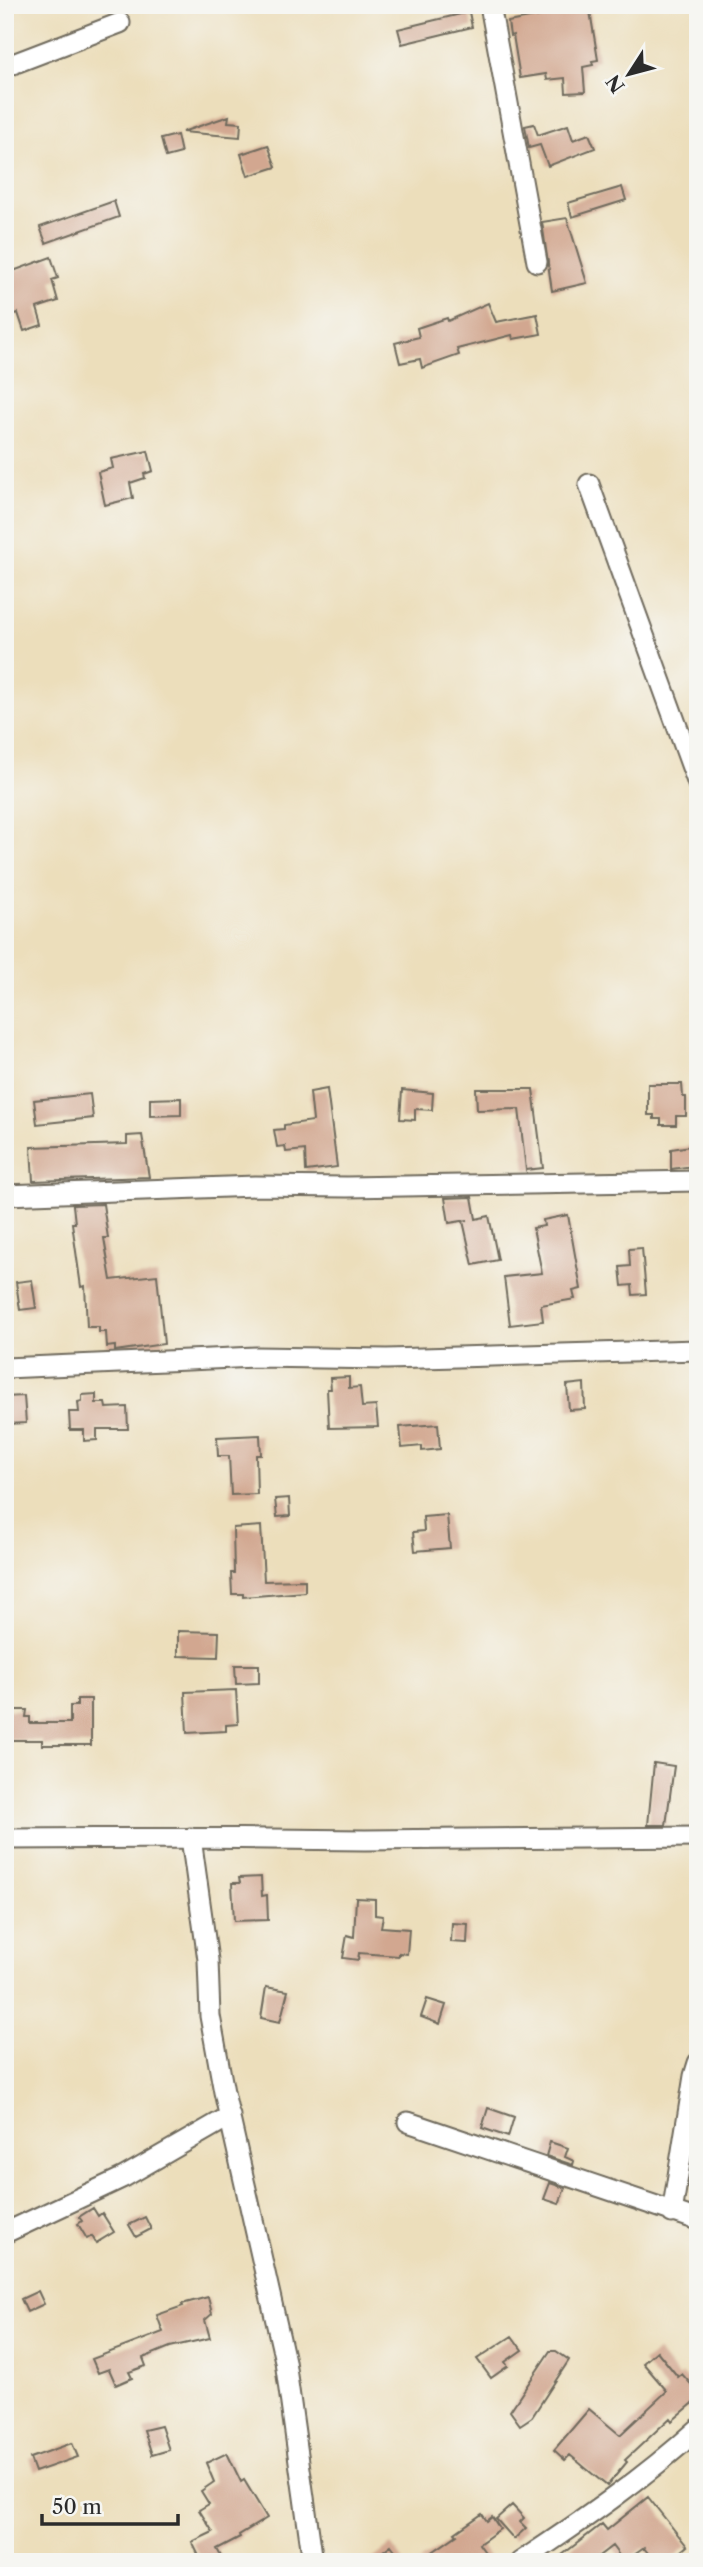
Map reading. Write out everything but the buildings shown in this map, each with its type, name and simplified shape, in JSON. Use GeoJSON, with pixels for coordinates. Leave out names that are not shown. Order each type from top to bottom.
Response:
{"type":"FeatureCollection","features":[{"type":"Feature","properties":{"kind":"street"},"geometry":{"type":"LineString","coordinates":[[490,5],[537,262]]}},
{"type":"Feature","properties":{"kind":"street"},"geometry":{"type":"LineString","coordinates":[[5,67],[120,23]]}},
{"type":"Feature","properties":{"kind":"street"},"geometry":{"type":"LineString","coordinates":[[589,484],[698,784]]}},
{"type":"Feature","properties":{"kind":"street"},"geometry":{"type":"LineString","coordinates":[[5,1195],[255,1186],[698,1181]]}},
{"type":"Feature","properties":{"kind":"street"},"geometry":{"type":"LineString","coordinates":[[5,1368],[257,1357],[400,1359],[698,1350]]}},
{"type":"Feature","properties":{"kind":"street"},"geometry":{"type":"LineString","coordinates":[[5,1839],[698,1837]]}},
{"type":"Feature","properties":{"kind":"street"},"geometry":{"type":"LineString","coordinates":[[191,1838],[208,1960],[210,2016],[285,2361],[313,2562]]}},
{"type":"Feature","properties":{"kind":"street"},"geometry":{"type":"LineString","coordinates":[[672,2213],[698,2063]]}},
{"type":"Feature","properties":{"kind":"street"},"geometry":{"type":"LineString","coordinates":[[5,2233],[124,2177],[230,2116]]}},
{"type":"Feature","properties":{"kind":"street"},"geometry":{"type":"LineString","coordinates":[[408,2122],[698,2220]]}},
{"type":"Feature","properties":{"kind":"street"},"geometry":{"type":"LineString","coordinates":[[520,2562],[586,2519],[668,2456],[698,2429]]}}]}
